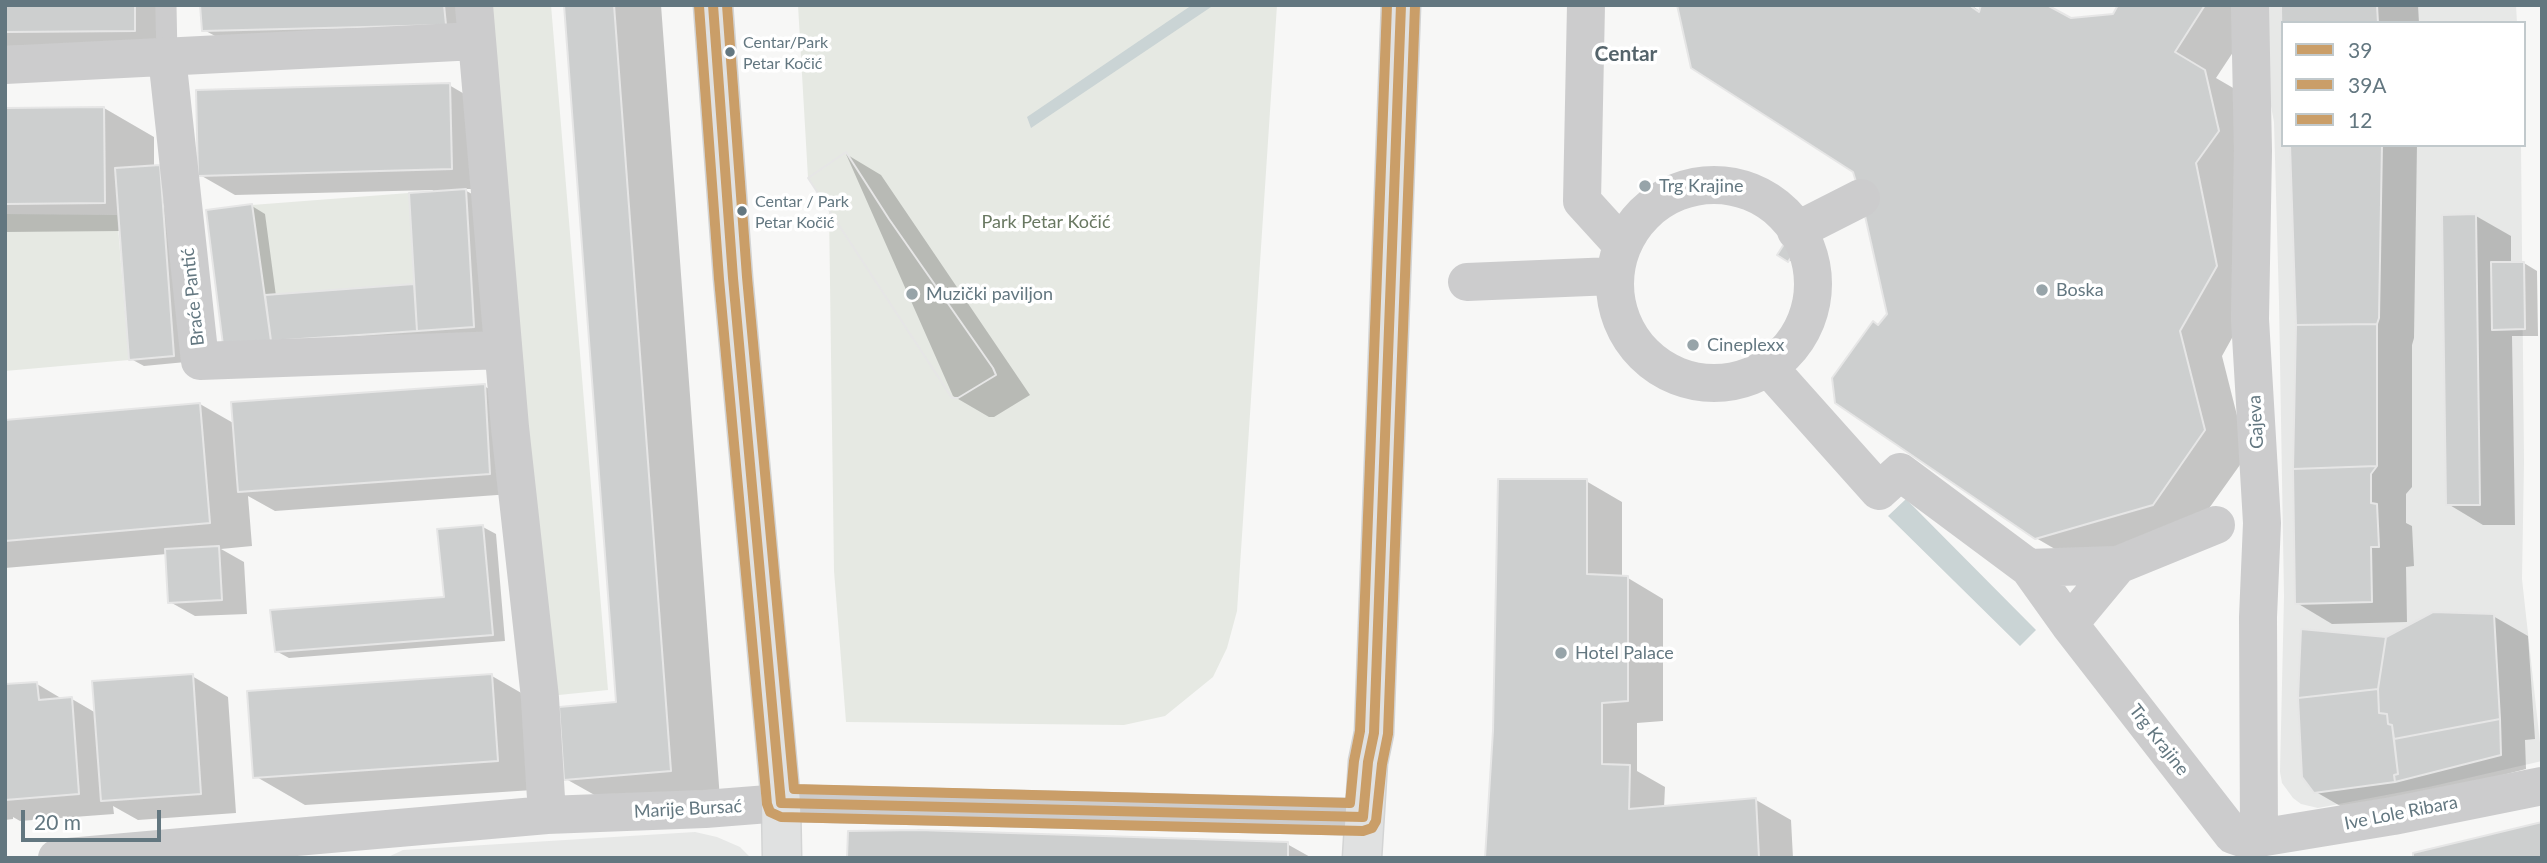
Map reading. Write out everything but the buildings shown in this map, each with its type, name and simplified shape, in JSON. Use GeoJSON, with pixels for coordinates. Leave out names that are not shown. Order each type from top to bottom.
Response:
{"type":"FeatureCollection","features":[{"type":"Feature","properties":{"kind":"main road"},"geometry":{"type":"LineString","coordinates":[[713,5],[733,278],[781,803],[782,858]]}},
{"type":"Feature","properties":{"kind":"main road"},"geometry":{"type":"LineString","coordinates":[[1362,858],[1368,762],[1374,733],[1401,5]]}},
{"type":"Feature","properties":{"kind":"street"},"geometry":{"type":"LineString","coordinates":[[1586,5],[1582,201],[1617,261]]}},
{"type":"Feature","properties":{"kind":"street","name":"Gajeva"},"geometry":{"type":"LineString","coordinates":[[2250,5],[2253,151],[2250,319],[2262,523],[2258,617],[2259,838]]}},
{"type":"Feature","properties":{"kind":"street"},"geometry":{"type":"LineString","coordinates":[[5,65],[167,57],[475,23],[503,350],[540,698],[547,815]]}},
{"type":"Feature","properties":{"kind":"street","name":"Braće Pantić"},"geometry":{"type":"LineString","coordinates":[[167,57],[200,361],[503,350]]}},
{"type":"Feature","properties":{"kind":"street"},"geometry":{"type":"LineString","coordinates":[[1700,185],[1734,187],[1765,199],[1791,222],[1808,251],[1814,283],[1809,316],[1795,345],[1770,369],[1741,379],[1709,383],[1678,376],[1650,360],[1629,337],[1616,308],[1617,261],[1640,215],[1667,195],[1700,185]]}},
{"type":"Feature","properties":{"kind":"street"},"geometry":{"type":"LineString","coordinates":[[1796,231],[1861,198]]}},
{"type":"Feature","properties":{"kind":"street"},"geometry":{"type":"LineString","coordinates":[[1467,282],[1617,261]]}},
{"type":"Feature","properties":{"kind":"street","name":"Trg Krajine"},"geometry":{"type":"LineString","coordinates":[[1770,369],[1879,491],[1900,472],[2029,568],[2069,624],[2233,835],[2245,839],[2259,838]]}},
{"type":"Feature","properties":{"kind":"street"},"geometry":{"type":"LineString","coordinates":[[2029,568],[2118,565],[2216,525]]}},
{"type":"Feature","properties":{"kind":"street"},"geometry":{"type":"LineString","coordinates":[[2069,624],[2118,565]]}},
{"type":"Feature","properties":{"kind":"street","name":"Ive Lole Ribara"},"geometry":{"type":"LineString","coordinates":[[2259,838],[2393,816],[2525,789]]}},
{"type":"Feature","properties":{"kind":"street","name":"Marije Bursać"},"geometry":{"type":"LineString","coordinates":[[57,858],[547,815],[781,803],[1363,817]]}},
{"type":"Feature","properties":{"kind":"lane"},"geometry":{"type":"LineString","coordinates":[[166,5],[167,57]]}},
{"type":"Feature","properties":{"kind":"shaded area"},"geometry":{"type":"Polygon","coordinates":[[[1192,5],[1214,5],[1031,128],[1027,117],[1192,5]]]}},
{"type":"Feature","properties":{"kind":"shaded area"},"geometry":{"type":"Polygon","coordinates":[[[2265,5],[2516,5],[2517,21],[2281,21],[2281,147],[2521,147],[2524,462],[2522,579],[2542,761],[2429,787],[2318,808],[2301,804],[2282,783],[2280,772],[2284,596],[2279,302],[2274,122],[2267,85],[2265,5]]]}},
{"type":"Feature","properties":{"kind":"shaded area"},"geometry":{"type":"Polygon","coordinates":[[[1906,499],[2036,630],[2020,646],[1888,516],[1906,499]]]}},
{"type":"Feature","properties":{"kind":"shaded area"},"geometry":{"type":"Polygon","coordinates":[[[695,832],[717,837],[740,847],[751,858],[386,858],[403,850],[695,832]]]}},
{"type":"Feature","properties":{"kind":"green space"},"geometry":{"type":"Polygon","coordinates":[[[491,5],[551,5],[608,690],[549,696],[491,5]]]}},
{"type":"Feature","properties":{"kind":"green space","name":"Park Petar Kočić"},"geometry":{"type":"Polygon","coordinates":[[[798,5],[1277,5],[1237,611],[1227,648],[1213,677],[1165,716],[1124,725],[846,722],[834,571],[829,211],[808,178],[798,5]]]}},
{"type":"Feature","properties":{"kind":"green space"},"geometry":{"type":"Polygon","coordinates":[[[409,193],[414,284],[265,295],[252,205],[409,193]]]}},
{"type":"Feature","properties":{"kind":"green space"},"geometry":{"type":"Polygon","coordinates":[[[5,214],[117,215],[129,360],[5,371],[5,214]]]}},
{"type":"Feature","properties":{"kind":"transit line","name":"39"},"geometry":{"type":"LineString","coordinates":[[713,5],[733,278],[781,803],[1363,817],[1368,762],[1374,733],[1401,5]]}},
{"type":"Feature","properties":{"kind":"transit line","name":"12"},"geometry":{"type":"LineString","coordinates":[[727,5],[747,277],[794,789],[1350,803],[1360,731],[1387,5]]}},
{"type":"Feature","properties":{"kind":"transit line","name":"39A"},"geometry":{"type":"LineString","coordinates":[[699,6],[719,279],[767,804],[770,812],[781,817],[1363,831],[1372,828],[1376,821],[1388,734],[1415,6]]}},
{"type":"Feature","properties":{"kind":"place","name":"Centar/Park Petar Kočić"},"geometry":{"type":"Point","coordinates":[730,52]}},
{"type":"Feature","properties":{"kind":"place","name":"Trg Krajine"},"geometry":{"type":"Point","coordinates":[1645,186]}},
{"type":"Feature","properties":{"kind":"place","name":"Centar / Park Petar Kočić"},"geometry":{"type":"Point","coordinates":[742,211]}},
{"type":"Feature","properties":{"kind":"place","name":"Boska"},"geometry":{"type":"Point","coordinates":[2042,290]}},
{"type":"Feature","properties":{"kind":"place","name":"Muzički paviljon"},"geometry":{"type":"Point","coordinates":[912,294]}},
{"type":"Feature","properties":{"kind":"place","name":"Cineplexx"},"geometry":{"type":"Point","coordinates":[1693,345]}},
{"type":"Feature","properties":{"kind":"place","name":"Hotel Palace"},"geometry":{"type":"Point","coordinates":[1561,653]}},
{"type":"Feature","properties":{"kind":"district","name":"Centar"},"geometry":{"type":"Point","coordinates":[1626,54]}}]}
